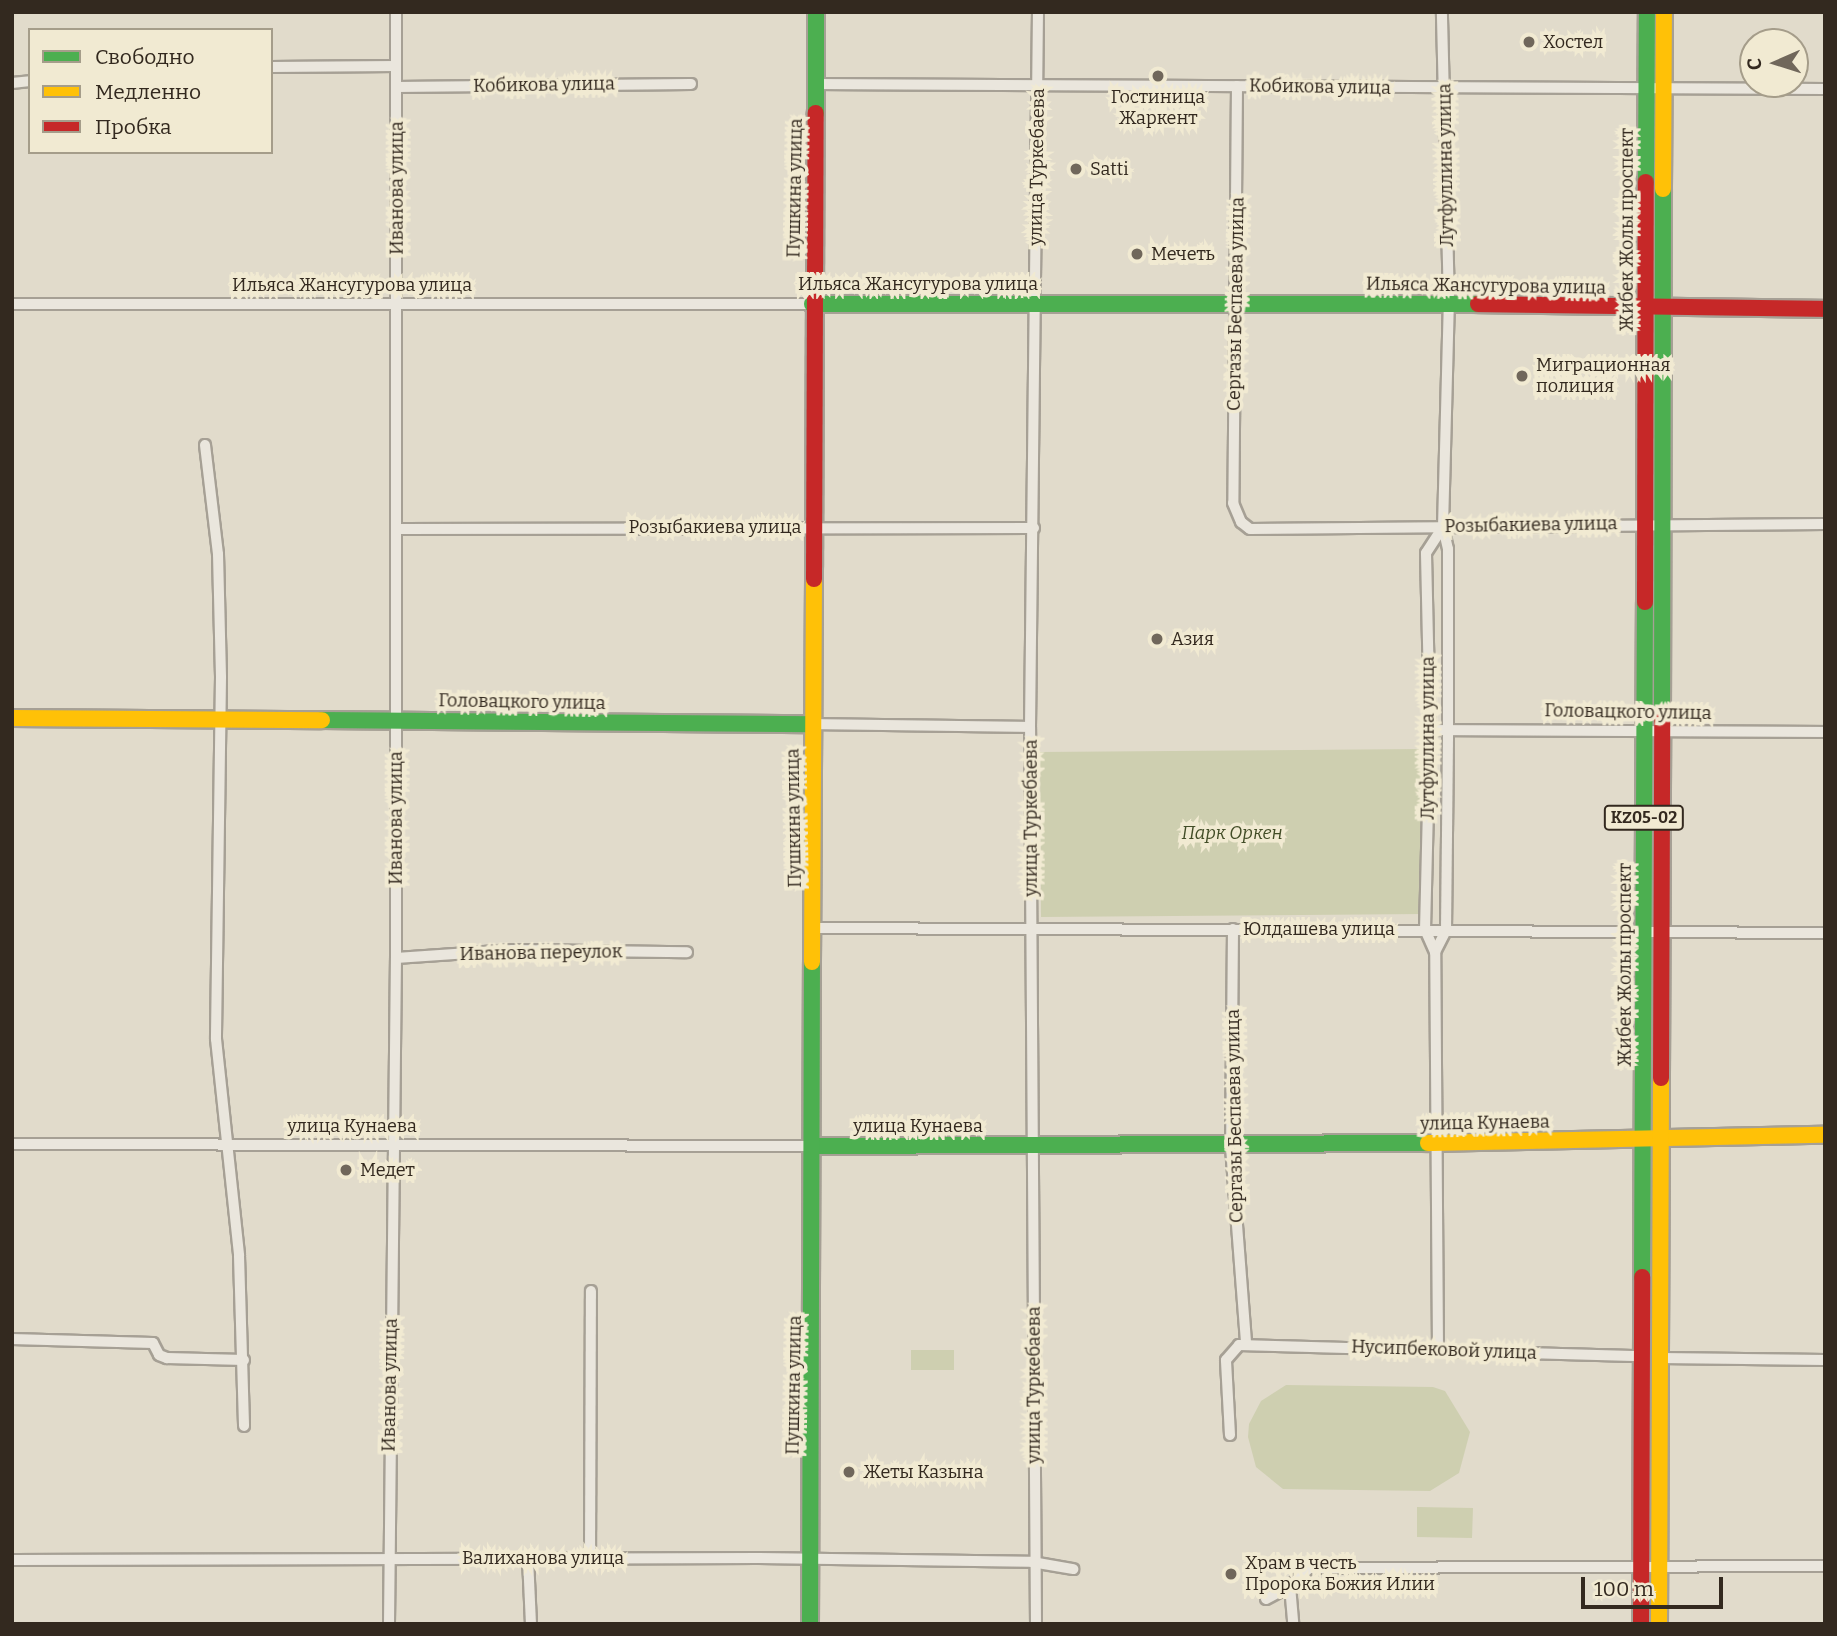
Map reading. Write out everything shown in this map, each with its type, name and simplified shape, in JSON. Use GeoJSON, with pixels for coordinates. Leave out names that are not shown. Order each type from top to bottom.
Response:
{"type":"FeatureCollection","features":[{"type":"Feature","properties":{"kind":"main road","name":"Пушкина улица"},"geometry":{"type":"LineString","coordinates":[[810,1624],[815,1146],[812,304],[816,12]]}},
{"type":"Feature","properties":{"kind":"main road","name":"Жибек Жолы проспект"},"geometry":{"type":"LineString","coordinates":[[1641,1624],[1647,12]]}},
{"type":"Feature","properties":{"kind":"main road","name":"Жибек Жолы проспект"},"geometry":{"type":"LineString","coordinates":[[1659,1624],[1664,12]]}},
{"type":"Feature","properties":{"kind":"main road","name":"Ильяса Жансугурова улица"},"geometry":{"type":"LineString","coordinates":[[812,304],[1235,302],[1646,309],[1825,309]]}},
{"type":"Feature","properties":{"kind":"main road","name":"Головацкого улица"},"geometry":{"type":"LineString","coordinates":[[12,718],[812,724]]}},
{"type":"Feature","properties":{"kind":"main road","name":"улица Кунаева"},"geometry":{"type":"LineString","coordinates":[[815,1146],[1034,1144],[1231,1147],[1643,1141],[1825,1135]]}},
{"type":"Feature","properties":{"kind":"street","name":"Иванова улица"},"geometry":{"type":"LineString","coordinates":[[389,1624],[396,957],[396,12]]}},
{"type":"Feature","properties":{"kind":"street","name":"улица Туркебаева"},"geometry":{"type":"LineString","coordinates":[[1036,1624],[1032,1562],[1034,1144],[1030,727],[1038,12]]}},
{"type":"Feature","properties":{"kind":"street","name":"Лутфуллина улица"},"geometry":{"type":"LineString","coordinates":[[1435,952],[1446,930],[1448,729],[1448,548],[1443,527],[1449,304],[1442,12]]}},
{"type":"Feature","properties":{"kind":"street"},"geometry":{"type":"LineString","coordinates":[[273,67],[396,66]]}},
{"type":"Feature","properties":{"kind":"street","name":"Кобикова улица"},"geometry":{"type":"LineString","coordinates":[[396,87],[691,84]]}},
{"type":"Feature","properties":{"kind":"street","name":"Кобикова улица"},"geometry":{"type":"LineString","coordinates":[[816,84],[1038,89],[1237,86],[1444,89],[1646,85],[1825,89]]}},
{"type":"Feature","properties":{"kind":"street","name":"Сергазы Беспаева улица"},"geometry":{"type":"LineString","coordinates":[[1237,86],[1233,503],[1241,522]]}},
{"type":"Feature","properties":{"kind":"street","name":"Ильяса Жансугурова улица"},"geometry":{"type":"LineString","coordinates":[[12,304],[812,304]]}},
{"type":"Feature","properties":{"kind":"street"},"geometry":{"type":"LineString","coordinates":[[205,445],[218,554],[221,721],[216,1039],[244,1360],[244,1426]]}},
{"type":"Feature","properties":{"kind":"street","name":"Розыбакиева улица"},"geometry":{"type":"LineString","coordinates":[[1241,522],[1250,529],[1645,523],[1825,524]]}},
{"type":"Feature","properties":{"kind":"street","name":"Розыбакиева улица"},"geometry":{"type":"LineString","coordinates":[[397,529],[812,526],[1034,528]]}},
{"type":"Feature","properties":{"kind":"street","name":"Лутфуллина улица"},"geometry":{"type":"LineString","coordinates":[[1438,1349],[1435,952],[1426,930],[1430,730],[1426,553],[1443,527]]}},
{"type":"Feature","properties":{"kind":"street","name":"Головацкого улица"},"geometry":{"type":"LineString","coordinates":[[812,724],[1030,727]]}},
{"type":"Feature","properties":{"kind":"street","name":"Головацкого улица"},"geometry":{"type":"LineString","coordinates":[[1430,730],[1825,732]]}},
{"type":"Feature","properties":{"kind":"street","name":"Юлдашева улица"},"geometry":{"type":"LineString","coordinates":[[814,928],[1825,933]]}},
{"type":"Feature","properties":{"kind":"street","name":"Сергазы Беспаева улица"},"geometry":{"type":"LineString","coordinates":[[1233,929],[1231,1147],[1243,1343]]}},
{"type":"Feature","properties":{"kind":"street","name":"Иванова переулок"},"geometry":{"type":"LineString","coordinates":[[396,957],[513,950],[687,951]]}},
{"type":"Feature","properties":{"kind":"street","name":"улица Кунаева"},"geometry":{"type":"LineString","coordinates":[[12,1144],[815,1146]]}},
{"type":"Feature","properties":{"kind":"street"},"geometry":{"type":"LineString","coordinates":[[590,1291],[590,1558]]}},
{"type":"Feature","properties":{"kind":"street"},"geometry":{"type":"LineString","coordinates":[[12,1339],[153,1343],[159,1354],[167,1358],[244,1360]]}},
{"type":"Feature","properties":{"kind":"street"},"geometry":{"type":"LineString","coordinates":[[1230,1435],[1226,1360],[1243,1343]]}},
{"type":"Feature","properties":{"kind":"street","name":"Нусипбековой улица"},"geometry":{"type":"LineString","coordinates":[[1243,1343],[1642,1356]]}},
{"type":"Feature","properties":{"kind":"street"},"geometry":{"type":"LineString","coordinates":[[1660,1358],[1825,1360]]}},
{"type":"Feature","properties":{"kind":"street"},"geometry":{"type":"LineString","coordinates":[[528,1558],[531,1624]]}},
{"type":"Feature","properties":{"kind":"street","name":"Валиханова улица"},"geometry":{"type":"LineString","coordinates":[[12,1560],[590,1558],[1032,1562],[1073,1569]]}},
{"type":"Feature","properties":{"kind":"street"},"geometry":{"type":"LineString","coordinates":[[1266,1599],[1290,1586],[1309,1568],[1825,1566]]}},
{"type":"Feature","properties":{"kind":"street"},"geometry":{"type":"LineString","coordinates":[[1290,1586],[1293,1624]]}},
{"type":"Feature","properties":{"kind":"green space","name":"Парк Оркен"},"geometry":{"type":"Polygon","coordinates":[[[1422,749],[1423,914],[1041,917],[1040,752],[1422,749]]]}},
{"type":"Feature","properties":{"kind":"green space"},"geometry":{"type":"Polygon","coordinates":[[[911,1350],[954,1350],[954,1370],[911,1370],[911,1350]]]}},
{"type":"Feature","properties":{"kind":"green space"},"geometry":{"type":"Polygon","coordinates":[[[1286,1385],[1433,1387],[1445,1391],[1470,1432],[1459,1473],[1430,1491],[1283,1489],[1256,1467],[1248,1437],[1249,1424],[1261,1401],[1286,1385]]]}},
{"type":"Feature","properties":{"kind":"green space"},"geometry":{"type":"Polygon","coordinates":[[[1417,1507],[1473,1508],[1472,1538],[1417,1537],[1417,1507]]]}},
{"type":"Feature","properties":{"kind":"traffic: fast"},"geometry":{"type":"LineString","coordinates":[[816,12],[816,113]]}},
{"type":"Feature","properties":{"kind":"traffic: fast"},"geometry":{"type":"LineString","coordinates":[[1646,182],[1647,12]]}},
{"type":"Feature","properties":{"kind":"traffic: fast"},"geometry":{"type":"LineString","coordinates":[[1662,719],[1663,189]]}},
{"type":"Feature","properties":{"kind":"traffic: fast"},"geometry":{"type":"LineString","coordinates":[[812,304],[1478,304]]}},
{"type":"Feature","properties":{"kind":"traffic: fast"},"geometry":{"type":"LineString","coordinates":[[1642,1277],[1645,602]]}},
{"type":"Feature","properties":{"kind":"traffic: fast"},"geometry":{"type":"LineString","coordinates":[[322,720],[812,724]]}},
{"type":"Feature","properties":{"kind":"traffic: fast"},"geometry":{"type":"LineString","coordinates":[[810,1624],[812,962]]}},
{"type":"Feature","properties":{"kind":"traffic: fast"},"geometry":{"type":"LineString","coordinates":[[815,1146],[1428,1143]]}},
{"type":"Feature","properties":{"kind":"traffic: slow"},"geometry":{"type":"LineString","coordinates":[[1663,189],[1664,12]]}},
{"type":"Feature","properties":{"kind":"traffic: slow"},"geometry":{"type":"LineString","coordinates":[[812,962],[814,579]]}},
{"type":"Feature","properties":{"kind":"traffic: slow"},"geometry":{"type":"LineString","coordinates":[[12,718],[322,720]]}},
{"type":"Feature","properties":{"kind":"traffic: slow"},"geometry":{"type":"LineString","coordinates":[[1659,1624],[1661,1078]]}},
{"type":"Feature","properties":{"kind":"traffic: slow"},"geometry":{"type":"LineString","coordinates":[[1428,1143],[1825,1135]]}},
{"type":"Feature","properties":{"kind":"traffic: jam"},"geometry":{"type":"LineString","coordinates":[[814,579],[816,113]]}},
{"type":"Feature","properties":{"kind":"traffic: jam"},"geometry":{"type":"LineString","coordinates":[[1645,602],[1646,182]]}},
{"type":"Feature","properties":{"kind":"traffic: jam"},"geometry":{"type":"LineString","coordinates":[[1478,304],[1825,309]]}},
{"type":"Feature","properties":{"kind":"traffic: jam"},"geometry":{"type":"LineString","coordinates":[[1661,1078],[1662,719]]}},
{"type":"Feature","properties":{"kind":"traffic: jam"},"geometry":{"type":"LineString","coordinates":[[1641,1624],[1642,1277]]}},
{"type":"Feature","properties":{"kind":"place","name":"Хостел"},"geometry":{"type":"Point","coordinates":[1529,42]}},
{"type":"Feature","properties":{"kind":"place","name":"Гостиница Жаркент"},"geometry":{"type":"Point","coordinates":[1158,76]}},
{"type":"Feature","properties":{"kind":"place","name":"Satti"},"geometry":{"type":"Point","coordinates":[1076,169]}},
{"type":"Feature","properties":{"kind":"place","name":"Мечеть"},"geometry":{"type":"Point","coordinates":[1137,254]}},
{"type":"Feature","properties":{"kind":"place","name":"Миграционная полиция"},"geometry":{"type":"Point","coordinates":[1522,376]}},
{"type":"Feature","properties":{"kind":"place","name":"Азия"},"geometry":{"type":"Point","coordinates":[1157,639]}},
{"type":"Feature","properties":{"kind":"place","name":"Медет"},"geometry":{"type":"Point","coordinates":[346,1170]}},
{"type":"Feature","properties":{"kind":"place","name":"Жеты Казына"},"geometry":{"type":"Point","coordinates":[849,1472]}},
{"type":"Feature","properties":{"kind":"place","name":"Храм в честь Пророка Божия Илии"},"geometry":{"type":"Point","coordinates":[1231,1574]}}]}
